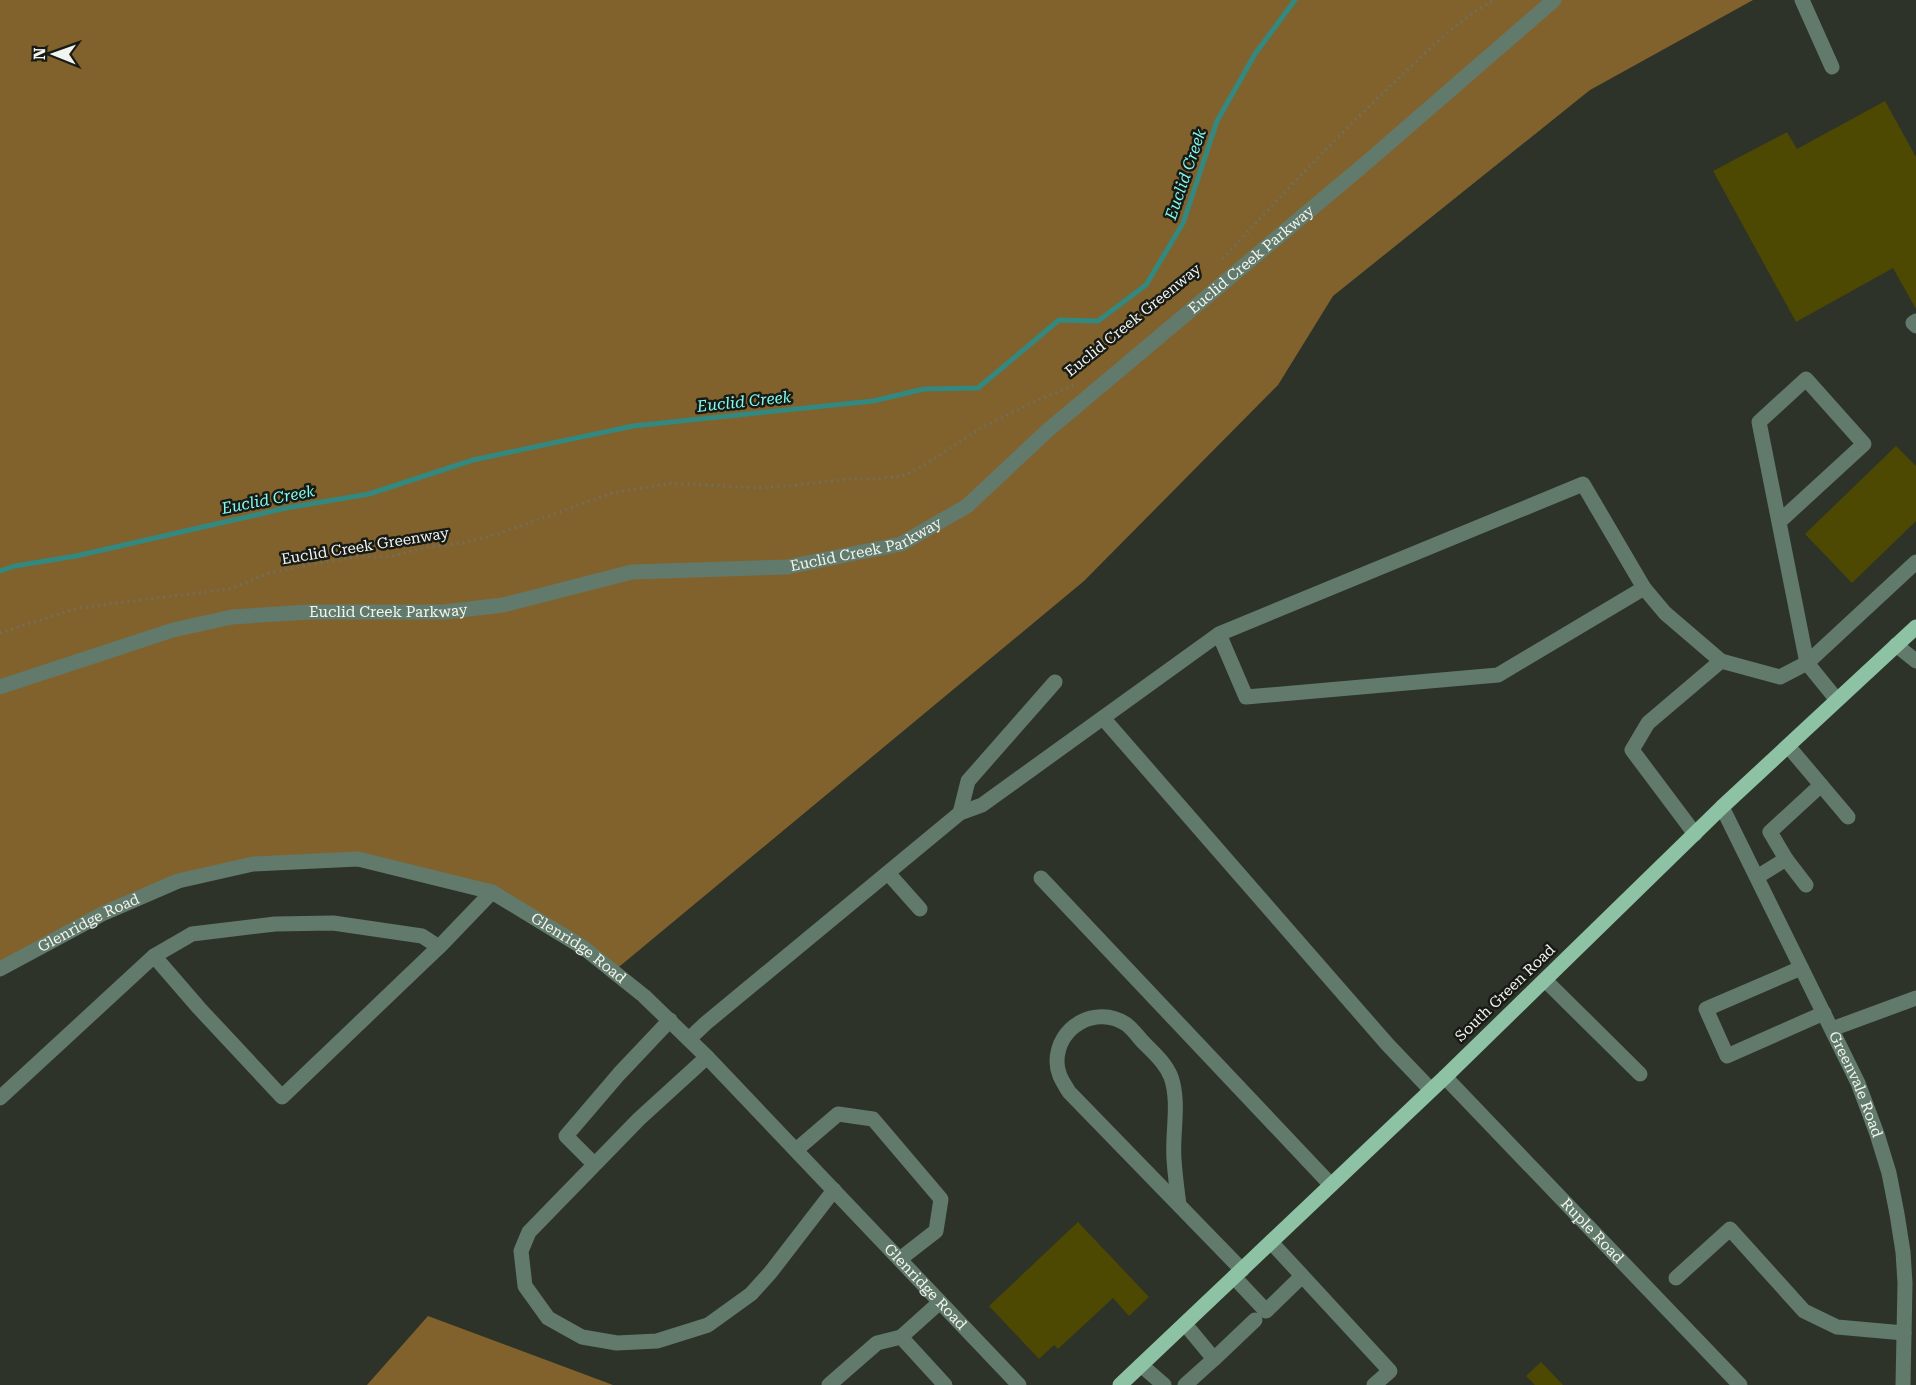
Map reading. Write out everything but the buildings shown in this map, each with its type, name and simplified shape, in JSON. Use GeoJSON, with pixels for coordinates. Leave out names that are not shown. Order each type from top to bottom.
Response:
{"type":"FeatureCollection","features":[{"type":"Feature","properties":{"kind":"main road","name":"South Green Road"},"geometry":{"type":"LineString","coordinates":[[1120,1385],[1445,1077],[1722,807],[1916,627]]}},
{"type":"Feature","properties":{"kind":"street","name":"Euclid Creek Parkway"},"geometry":{"type":"LineString","coordinates":[[0,687],[173,630],[232,617],[311,612],[444,612],[503,605],[632,572],[787,567],[901,544],[967,506],[1047,431],[1357,170],[1554,0]]}},
{"type":"Feature","properties":{"kind":"street"},"geometry":{"type":"LineString","coordinates":[[1802,0],[1832,67]]}},
{"type":"Feature","properties":{"kind":"street"},"geometry":{"type":"LineString","coordinates":[[1916,321],[1913,323],[1916,326]]}},
{"type":"Feature","properties":{"kind":"street"},"geometry":{"type":"LineString","coordinates":[[1779,522],[1864,444],[1806,379],[1759,422],[1807,663],[1837,700]]}},
{"type":"Feature","properties":{"kind":"street"},"geometry":{"type":"LineString","coordinates":[[689,1039],[960,813],[982,805],[1219,634],[1583,484],[1644,588],[1665,613],[1721,661],[1780,677],[1807,663],[1916,562]]}},
{"type":"Feature","properties":{"kind":"street"},"geometry":{"type":"LineString","coordinates":[[1219,634],[1246,697],[1498,675],[1644,588]]}},
{"type":"Feature","properties":{"kind":"street"},"geometry":{"type":"LineString","coordinates":[[1896,645],[1916,661]]}},
{"type":"Feature","properties":{"kind":"street"},"geometry":{"type":"LineString","coordinates":[[1695,834],[1632,750],[1648,723],[1721,661]]}},
{"type":"Feature","properties":{"kind":"street"},"geometry":{"type":"LineString","coordinates":[[960,813],[968,782],[1055,682]]}},
{"type":"Feature","properties":{"kind":"street"},"geometry":{"type":"LineString","coordinates":[[1103,718],[1388,1045],[1431,1090]]}},
{"type":"Feature","properties":{"kind":"street"},"geometry":{"type":"LineString","coordinates":[[1788,746],[1848,818]]}},
{"type":"Feature","properties":{"kind":"street"},"geometry":{"type":"LineString","coordinates":[[1806,885],[1786,860],[1770,832],[1821,785]]}},
{"type":"Feature","properties":{"kind":"street","name":"Greenvale Road"},"geometry":{"type":"LineString","coordinates":[[1722,807],[1858,1083],[1878,1134],[1889,1173],[1903,1252],[1905,1283],[1903,1385]]}},
{"type":"Feature","properties":{"kind":"street","name":"Glenridge Road"},"geometry":{"type":"LineString","coordinates":[[0,969],[104,913],[178,881],[253,864],[358,859],[492,892],[584,948],[670,1020],[1019,1385]]}},
{"type":"Feature","properties":{"kind":"street"},"geometry":{"type":"LineString","coordinates":[[1757,877],[1786,860]]}},
{"type":"Feature","properties":{"kind":"street"},"geometry":{"type":"LineString","coordinates":[[888,873],[920,909]]}},
{"type":"Feature","properties":{"kind":"street"},"geometry":{"type":"LineString","coordinates":[[1041,879],[1331,1185]]}},
{"type":"Feature","properties":{"kind":"street"},"geometry":{"type":"LineString","coordinates":[[154,956],[282,1096],[439,947],[492,892]]}},
{"type":"Feature","properties":{"kind":"street"},"geometry":{"type":"LineString","coordinates":[[0,1098],[154,956],[192,934],[275,924],[333,923],[422,936],[439,947]]}},
{"type":"Feature","properties":{"kind":"street"},"geometry":{"type":"LineString","coordinates":[[1801,968],[1706,1009],[1727,1056],[1824,1013]]}},
{"type":"Feature","properties":{"kind":"street"},"geometry":{"type":"LineString","coordinates":[[1545,980],[1640,1074]]}},
{"type":"Feature","properties":{"kind":"street"},"geometry":{"type":"LineString","coordinates":[[1832,1029],[1916,998]]}},
{"type":"Feature","properties":{"kind":"street"},"geometry":{"type":"LineString","coordinates":[[1179,1205],[1174,1158],[1175,1098],[1170,1077],[1162,1062],[1126,1025],[1111,1018],[1093,1017],[1078,1022],[1068,1032],[1060,1046],[1057,1062],[1060,1077],[1069,1092],[1179,1205],[1238,1273],[1266,1311],[1302,1276]]}},
{"type":"Feature","properties":{"kind":"street"},"geometry":{"type":"LineString","coordinates":[[594,1164],[566,1136],[619,1074],[670,1020]]}},
{"type":"Feature","properties":{"kind":"street"},"geometry":{"type":"LineString","coordinates":[[707,1057],[594,1164],[529,1232],[521,1251],[525,1286],[548,1318],[582,1337],[617,1343],[657,1341],[708,1325],[751,1294],[834,1190]]}},
{"type":"Feature","properties":{"kind":"street","name":"Ruple Road"},"geometry":{"type":"LineString","coordinates":[[1445,1077],[1740,1385]]}},
{"type":"Feature","properties":{"kind":"street"},"geometry":{"type":"LineString","coordinates":[[796,1150],[838,1113],[873,1119],[940,1199],[936,1231],[900,1259]]}},
{"type":"Feature","properties":{"kind":"street"},"geometry":{"type":"LineString","coordinates":[[1676,1278],[1730,1229],[1804,1311],[1837,1327],[1904,1333]]}},
{"type":"Feature","properties":{"kind":"street"},"geometry":{"type":"LineString","coordinates":[[1271,1242],[1390,1371],[1374,1385]]}},
{"type":"Feature","properties":{"kind":"street"},"geometry":{"type":"LineString","coordinates":[[829,1385],[877,1343],[901,1337],[940,1302]]}},
{"type":"Feature","properties":{"kind":"street"},"geometry":{"type":"LineString","coordinates":[[1185,1385],[1255,1320]]}},
{"type":"Feature","properties":{"kind":"street"},"geometry":{"type":"LineString","coordinates":[[1185,1324],[1214,1359]]}},
{"type":"Feature","properties":{"kind":"street"},"geometry":{"type":"LineString","coordinates":[[901,1337],[945,1385]]}},
{"type":"Feature","properties":{"kind":"street"},"geometry":{"type":"LineString","coordinates":[[1141,1365],[1164,1385]]}},
{"type":"Feature","properties":{"kind":"path","name":"Euclid Creek Greenway"},"geometry":{"type":"LineString","coordinates":[[1222,260],[1351,123],[1440,40],[1494,0]]}},
{"type":"Feature","properties":{"kind":"path","name":"Euclid Creek Greenway"},"geometry":{"type":"LineString","coordinates":[[0,633],[78,608],[230,589],[279,571],[357,557],[389,557],[428,547],[463,543],[498,534],[612,493],[671,483],[767,487],[905,475],[983,427],[1078,384]]}},
{"type":"Feature","properties":{"kind":"shaded area"},"geometry":{"type":"Polygon","coordinates":[[[0,0],[1753,0],[1590,90],[1333,296],[1278,385],[1084,581],[614,971],[492,892],[358,859],[253,864],[178,881],[0,969],[0,0]]]}},
{"type":"Feature","properties":{"kind":"shaded area"},"geometry":{"type":"Polygon","coordinates":[[[428,1316],[613,1385],[367,1385],[428,1316]]]}},
{"type":"Feature","properties":{"kind":"waterway","name":"Euclid Creek"},"geometry":{"type":"LineString","coordinates":[[0,571],[286,508],[369,494],[473,460],[633,426],[873,401],[924,389],[978,388],[1059,320],[1098,321],[1146,285],[1183,223],[1217,121],[1255,54],[1295,0]]}}]}
